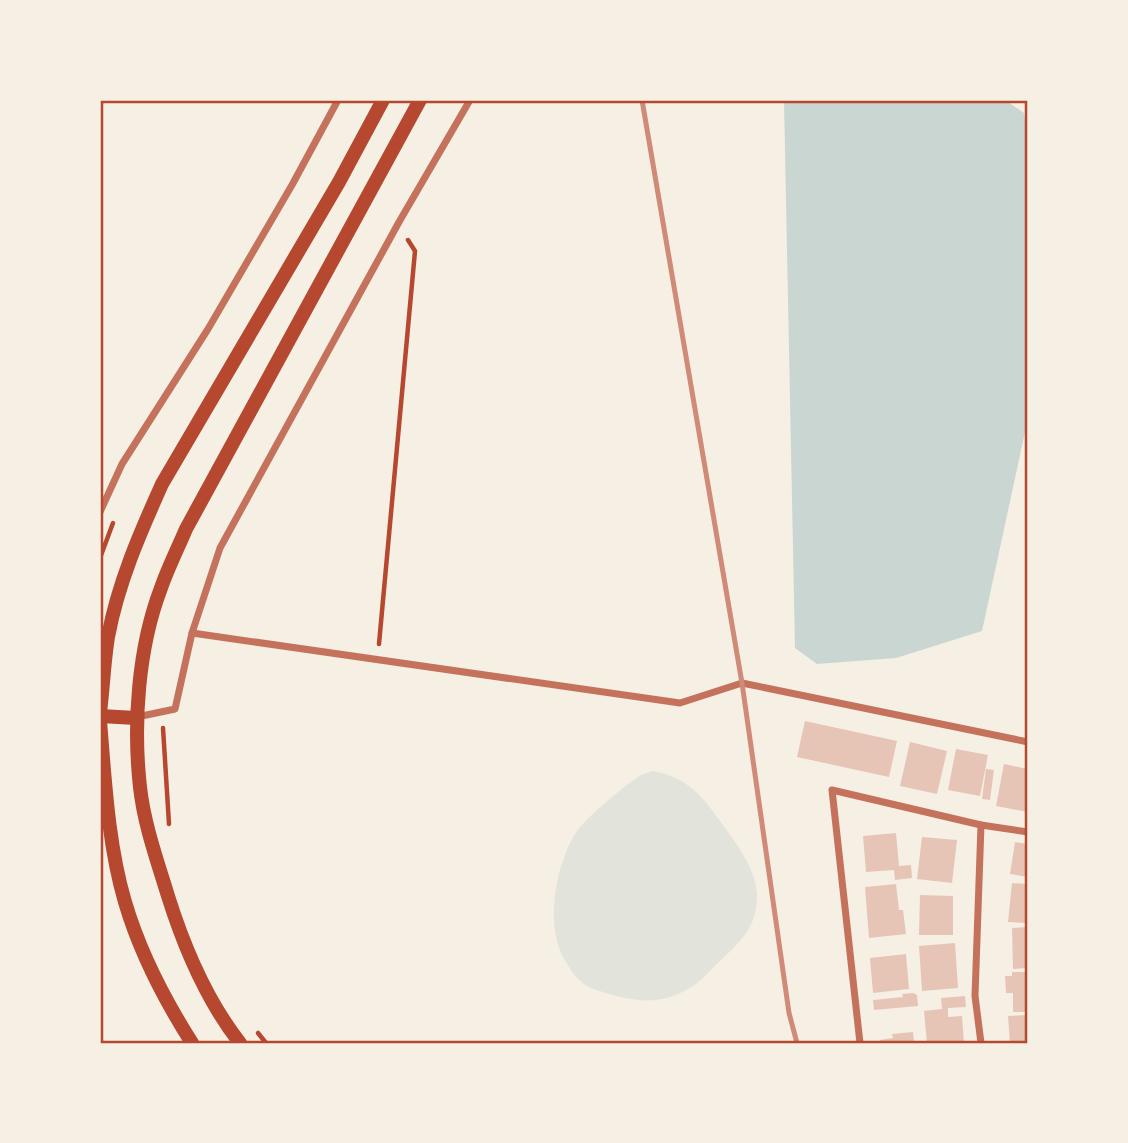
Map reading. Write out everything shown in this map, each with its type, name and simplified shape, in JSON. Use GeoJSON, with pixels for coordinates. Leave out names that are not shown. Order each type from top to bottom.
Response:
{"type":"FeatureCollection","features":[{"type":"Feature","properties":{"kind":"main road"},"geometry":{"type":"LineString","coordinates":[[192,1043],[152,973],[125,902],[105,790],[100,717],[108,637],[120,587],[162,484],[339,182],[383,100]]}},
{"type":"Feature","properties":{"kind":"main road"},"geometry":{"type":"LineString","coordinates":[[240,1043],[193,964],[177,926],[151,843],[140,789],[136,718],[145,650],[157,601],[181,541],[216,472],[420,100]]}},
{"type":"Feature","properties":{"kind":"main road"},"geometry":{"type":"LineString","coordinates":[[100,717],[136,718]]}},
{"type":"Feature","properties":{"kind":"street"},"geometry":{"type":"LineString","coordinates":[[100,512],[122,464],[208,329],[338,100]]}},
{"type":"Feature","properties":{"kind":"street"},"geometry":{"type":"LineString","coordinates":[[136,718],[175,709],[192,633],[220,548],[398,222],[470,100]]}},
{"type":"Feature","properties":{"kind":"street"},"geometry":{"type":"LineString","coordinates":[[192,633],[681,704],[742,683],[1028,742]]}},
{"type":"Feature","properties":{"kind":"street"},"geometry":{"type":"LineString","coordinates":[[860,1043],[832,790],[981,825],[1028,832]]}},
{"type":"Feature","properties":{"kind":"street"},"geometry":{"type":"LineString","coordinates":[[981,825],[975,996],[981,1043]]}},
{"type":"Feature","properties":{"kind":"path"},"geometry":{"type":"LineString","coordinates":[[377,659],[415,251],[398,222]]}},
{"type":"Feature","properties":{"kind":"path"},"geometry":{"type":"LineString","coordinates":[[163,713],[164,772],[172,836]]}},
{"type":"Feature","properties":{"kind":"path"},"geometry":{"type":"LineString","coordinates":[[252,1026],[266,1043]]}},
{"type":"Feature","properties":{"kind":"shaded area"},"geometry":{"type":"Polygon","coordinates":[[[784,100],[1005,100],[1024,113],[1028,142],[1028,418],[982,631],[896,658],[817,664],[795,648],[784,100]]]}},
{"type":"Feature","properties":{"kind":"shaded area"},"geometry":{"type":"Polygon","coordinates":[[[653,771],[685,783],[708,805],[733,839],[753,875],[757,905],[747,932],[705,976],[678,994],[648,1000],[602,992],[578,979],[559,948],[554,915],[562,863],[579,828],[623,788],[653,771]]]}},
{"type":"Feature","properties":{"kind":"building"},"geometry":{"type":"Polygon","coordinates":[[[805,721],[897,741],[889,777],[797,757],[805,721]]]}},
{"type":"Feature","properties":{"kind":"building"},"geometry":{"type":"Polygon","coordinates":[[[910,742],[947,751],[937,794],[900,786],[910,742]]]}},
{"type":"Feature","properties":{"kind":"building"},"geometry":{"type":"Polygon","coordinates":[[[956,749],[988,755],[980,796],[948,790],[956,749]]]}},
{"type":"Feature","properties":{"kind":"building"},"geometry":{"type":"Polygon","coordinates":[[[1004,764],[1028,769],[1028,812],[996,806],[1004,764]]]}},
{"type":"Feature","properties":{"kind":"building"},"geometry":{"type":"Polygon","coordinates":[[[986,769],[994,770],[990,800],[982,799],[986,769]]]}},
{"type":"Feature","properties":{"kind":"building"},"geometry":{"type":"Polygon","coordinates":[[[896,833],[899,866],[911,865],[912,878],[895,880],[894,870],[866,872],[863,836],[896,833]]]}},
{"type":"Feature","properties":{"kind":"building"},"geometry":{"type":"Polygon","coordinates":[[[922,837],[957,840],[952,883],[917,879],[922,837]]]}},
{"type":"Feature","properties":{"kind":"building"},"geometry":{"type":"Polygon","coordinates":[[[1015,842],[1028,844],[1028,877],[1010,874],[1015,842]]]}},
{"type":"Feature","properties":{"kind":"building"},"geometry":{"type":"Polygon","coordinates":[[[1012,883],[1028,884],[1028,923],[1008,922],[1012,883]]]}},
{"type":"Feature","properties":{"kind":"building"},"geometry":{"type":"Polygon","coordinates":[[[896,884],[899,910],[903,910],[906,934],[869,938],[865,887],[896,884]]]}},
{"type":"Feature","properties":{"kind":"building"},"geometry":{"type":"Polygon","coordinates":[[[920,895],[953,896],[953,935],[919,935],[920,895]]]}},
{"type":"Feature","properties":{"kind":"building"},"geometry":{"type":"Polygon","coordinates":[[[1028,927],[1028,968],[1013,969],[1012,928],[1028,927]]]}},
{"type":"Feature","properties":{"kind":"building"},"geometry":{"type":"Polygon","coordinates":[[[955,943],[958,988],[922,991],[919,946],[955,943]]]}},
{"type":"Feature","properties":{"kind":"building"},"geometry":{"type":"Polygon","coordinates":[[[906,954],[909,989],[873,993],[870,958],[906,954]]]}},
{"type":"Feature","properties":{"kind":"building"},"geometry":{"type":"Polygon","coordinates":[[[1012,972],[1028,972],[1028,1012],[1013,1012],[1013,993],[1006,993],[1005,976],[1012,976],[1012,972]]]}},
{"type":"Feature","properties":{"kind":"building"},"geometry":{"type":"Polygon","coordinates":[[[902,994],[917,995],[918,1006],[874,1010],[873,1000],[903,997],[902,994]]]}},
{"type":"Feature","properties":{"kind":"building"},"geometry":{"type":"Polygon","coordinates":[[[965,996],[966,1007],[948,1008],[948,1017],[962,1016],[964,1043],[927,1043],[924,1011],[942,1009],[941,998],[965,996]]]}},
{"type":"Feature","properties":{"kind":"building"},"geometry":{"type":"Polygon","coordinates":[[[1028,1015],[1028,1043],[1010,1043],[1008,1016],[1028,1015]]]}},
{"type":"Feature","properties":{"kind":"building"},"geometry":{"type":"Polygon","coordinates":[[[913,1032],[914,1043],[880,1043],[880,1040],[893,1038],[892,1034],[913,1032]]]}},
{"type":"Feature","properties":{"kind":"railway"},"geometry":{"type":"LineString","coordinates":[[642,100],[742,683],[789,1013],[797,1043]]}}]}
